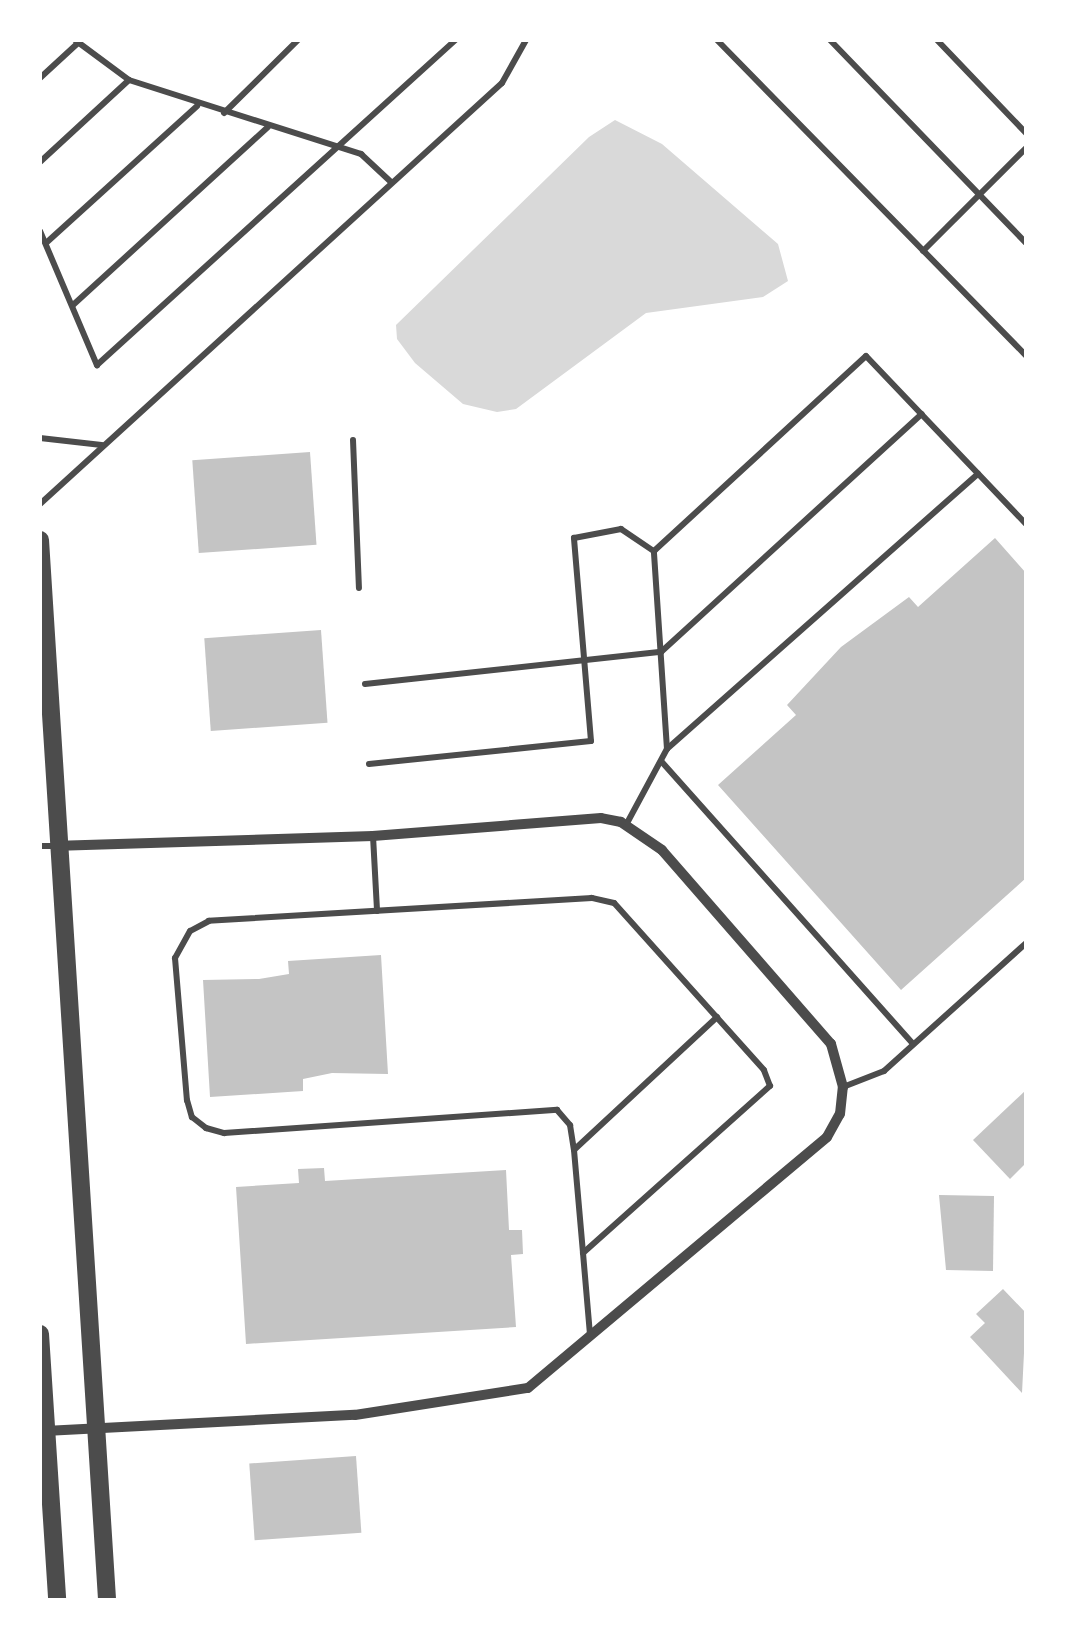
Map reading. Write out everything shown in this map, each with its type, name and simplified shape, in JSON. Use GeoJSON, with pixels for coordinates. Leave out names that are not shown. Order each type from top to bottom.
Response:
{"type":"FeatureCollection","features":[{"type":"Feature","properties":{"kind":"street"},"geometry":{"type":"LineString","coordinates":[[40,540],[108,1600]]}},
{"type":"Feature","properties":{"kind":"street"},"geometry":{"type":"LineString","coordinates":[[42,1433],[355,1415],[488,1398],[528,1388],[827,1136],[840,1114],[843,1087],[831,1044],[662,850],[626,824],[600,818],[374,836],[60,846]]}},
{"type":"Feature","properties":{"kind":"street"},"geometry":{"type":"LineString","coordinates":[[40,1334],[42,1433],[57,1600]]}},
{"type":"Feature","properties":{"kind":"lane"},"geometry":{"type":"LineString","coordinates":[[224,113],[298,40]]}},
{"type":"Feature","properties":{"kind":"lane"},"geometry":{"type":"LineString","coordinates":[[40,230],[97,365],[456,40]]}},
{"type":"Feature","properties":{"kind":"lane"},"geometry":{"type":"LineString","coordinates":[[40,504],[502,83],[526,40]]}},
{"type":"Feature","properties":{"kind":"lane"},"geometry":{"type":"LineString","coordinates":[[717,40],[1026,356]]}},
{"type":"Feature","properties":{"kind":"lane"},"geometry":{"type":"LineString","coordinates":[[830,40],[1026,243]]}},
{"type":"Feature","properties":{"kind":"lane"},"geometry":{"type":"LineString","coordinates":[[937,40],[1026,133]]}},
{"type":"Feature","properties":{"kind":"lane"},"geometry":{"type":"LineString","coordinates":[[40,78],[76,42],[128,80],[197,106],[361,154],[392,182]]}},
{"type":"Feature","properties":{"kind":"lane"},"geometry":{"type":"LineString","coordinates":[[40,162],[128,80]]}},
{"type":"Feature","properties":{"kind":"lane"},"geometry":{"type":"LineString","coordinates":[[46,244],[197,106]]}},
{"type":"Feature","properties":{"kind":"lane"},"geometry":{"type":"LineString","coordinates":[[73,305],[268,126]]}},
{"type":"Feature","properties":{"kind":"lane"},"geometry":{"type":"LineString","coordinates":[[923,251],[1026,148]]}},
{"type":"Feature","properties":{"kind":"lane"},"geometry":{"type":"LineString","coordinates":[[654,551],[866,356],[1026,524]]}},
{"type":"Feature","properties":{"kind":"lane"},"geometry":{"type":"LineString","coordinates":[[364,684],[585,656],[661,652],[922,414]]}},
{"type":"Feature","properties":{"kind":"lane"},"geometry":{"type":"LineString","coordinates":[[40,438],[103,445]]}},
{"type":"Feature","properties":{"kind":"lane"},"geometry":{"type":"LineString","coordinates":[[353,440],[359,588]]}},
{"type":"Feature","properties":{"kind":"lane"},"geometry":{"type":"LineString","coordinates":[[626,824],[668,749],[978,474]]}},
{"type":"Feature","properties":{"kind":"lane"},"geometry":{"type":"LineString","coordinates":[[369,764],[592,742],[574,538],[621,529],[654,551]]}},
{"type":"Feature","properties":{"kind":"lane"},"geometry":{"type":"LineString","coordinates":[[654,551],[668,749]]}},
{"type":"Feature","properties":{"kind":"lane"},"geometry":{"type":"LineString","coordinates":[[661,761],[913,1044]]}},
{"type":"Feature","properties":{"kind":"lane"},"geometry":{"type":"LineString","coordinates":[[374,836],[377,911]]}},
{"type":"Feature","properties":{"kind":"lane"},"geometry":{"type":"LineString","coordinates":[[40,846],[60,846]]}},
{"type":"Feature","properties":{"kind":"lane"},"geometry":{"type":"LineString","coordinates":[[583,1253],[770,1086],[717,1017],[614,903],[592,898],[209,922],[190,931],[176,958],[192,1117],[224,1133],[542,1106],[558,1110],[570,1125],[574,1150],[590,1337]]}},
{"type":"Feature","properties":{"kind":"lane"},"geometry":{"type":"LineString","coordinates":[[843,1087],[884,1071],[1026,943]]}},
{"type":"Feature","properties":{"kind":"lane"},"geometry":{"type":"LineString","coordinates":[[574,1150],[717,1017]]}},
{"type":"Feature","properties":{"kind":"shaded area"},"geometry":{"type":"Polygon","coordinates":[[[615,120],[662,144],[778,244],[788,281],[763,297],[646,313],[516,409],[497,412],[463,404],[415,363],[397,339],[396,325],[589,137],[615,120]]]}},
{"type":"Feature","properties":{"kind":"building"},"geometry":{"type":"Polygon","coordinates":[[[310,452],[316,545],[199,553],[192,460],[310,452]]]}},
{"type":"Feature","properties":{"kind":"building"},"geometry":{"type":"Polygon","coordinates":[[[995,538],[1026,573],[1026,878],[901,990],[718,785],[796,715],[787,705],[841,647],[909,597],[918,607],[995,538]]]}},
{"type":"Feature","properties":{"kind":"building"},"geometry":{"type":"Polygon","coordinates":[[[321,630],[327,723],[211,731],[204,638],[321,630]]]}},
{"type":"Feature","properties":{"kind":"building"},"geometry":{"type":"Polygon","coordinates":[[[381,955],[388,1074],[332,1073],[303,1079],[303,1091],[210,1097],[203,980],[289,974],[288,961],[381,955]]]}},
{"type":"Feature","properties":{"kind":"building"},"geometry":{"type":"Polygon","coordinates":[[[1026,1090],[1026,1163],[1010,1179],[973,1140],[1026,1090]]]}},
{"type":"Feature","properties":{"kind":"building"},"geometry":{"type":"Polygon","coordinates":[[[324,1168],[325,1181],[506,1170],[509,1230],[522,1230],[523,1254],[511,1255],[516,1327],[246,1344],[236,1187],[299,1183],[298,1169],[324,1168]]]}},
{"type":"Feature","properties":{"kind":"building"},"geometry":{"type":"Polygon","coordinates":[[[939,1195],[994,1196],[993,1271],[946,1270],[939,1195]]]}},
{"type":"Feature","properties":{"kind":"building"},"geometry":{"type":"Polygon","coordinates":[[[1003,1289],[1026,1313],[1022,1393],[970,1337],[985,1323],[976,1314],[1003,1289]]]}},
{"type":"Feature","properties":{"kind":"building"},"geometry":{"type":"Polygon","coordinates":[[[356,1456],[361,1533],[255,1540],[249,1463],[356,1456]]]}}]}
